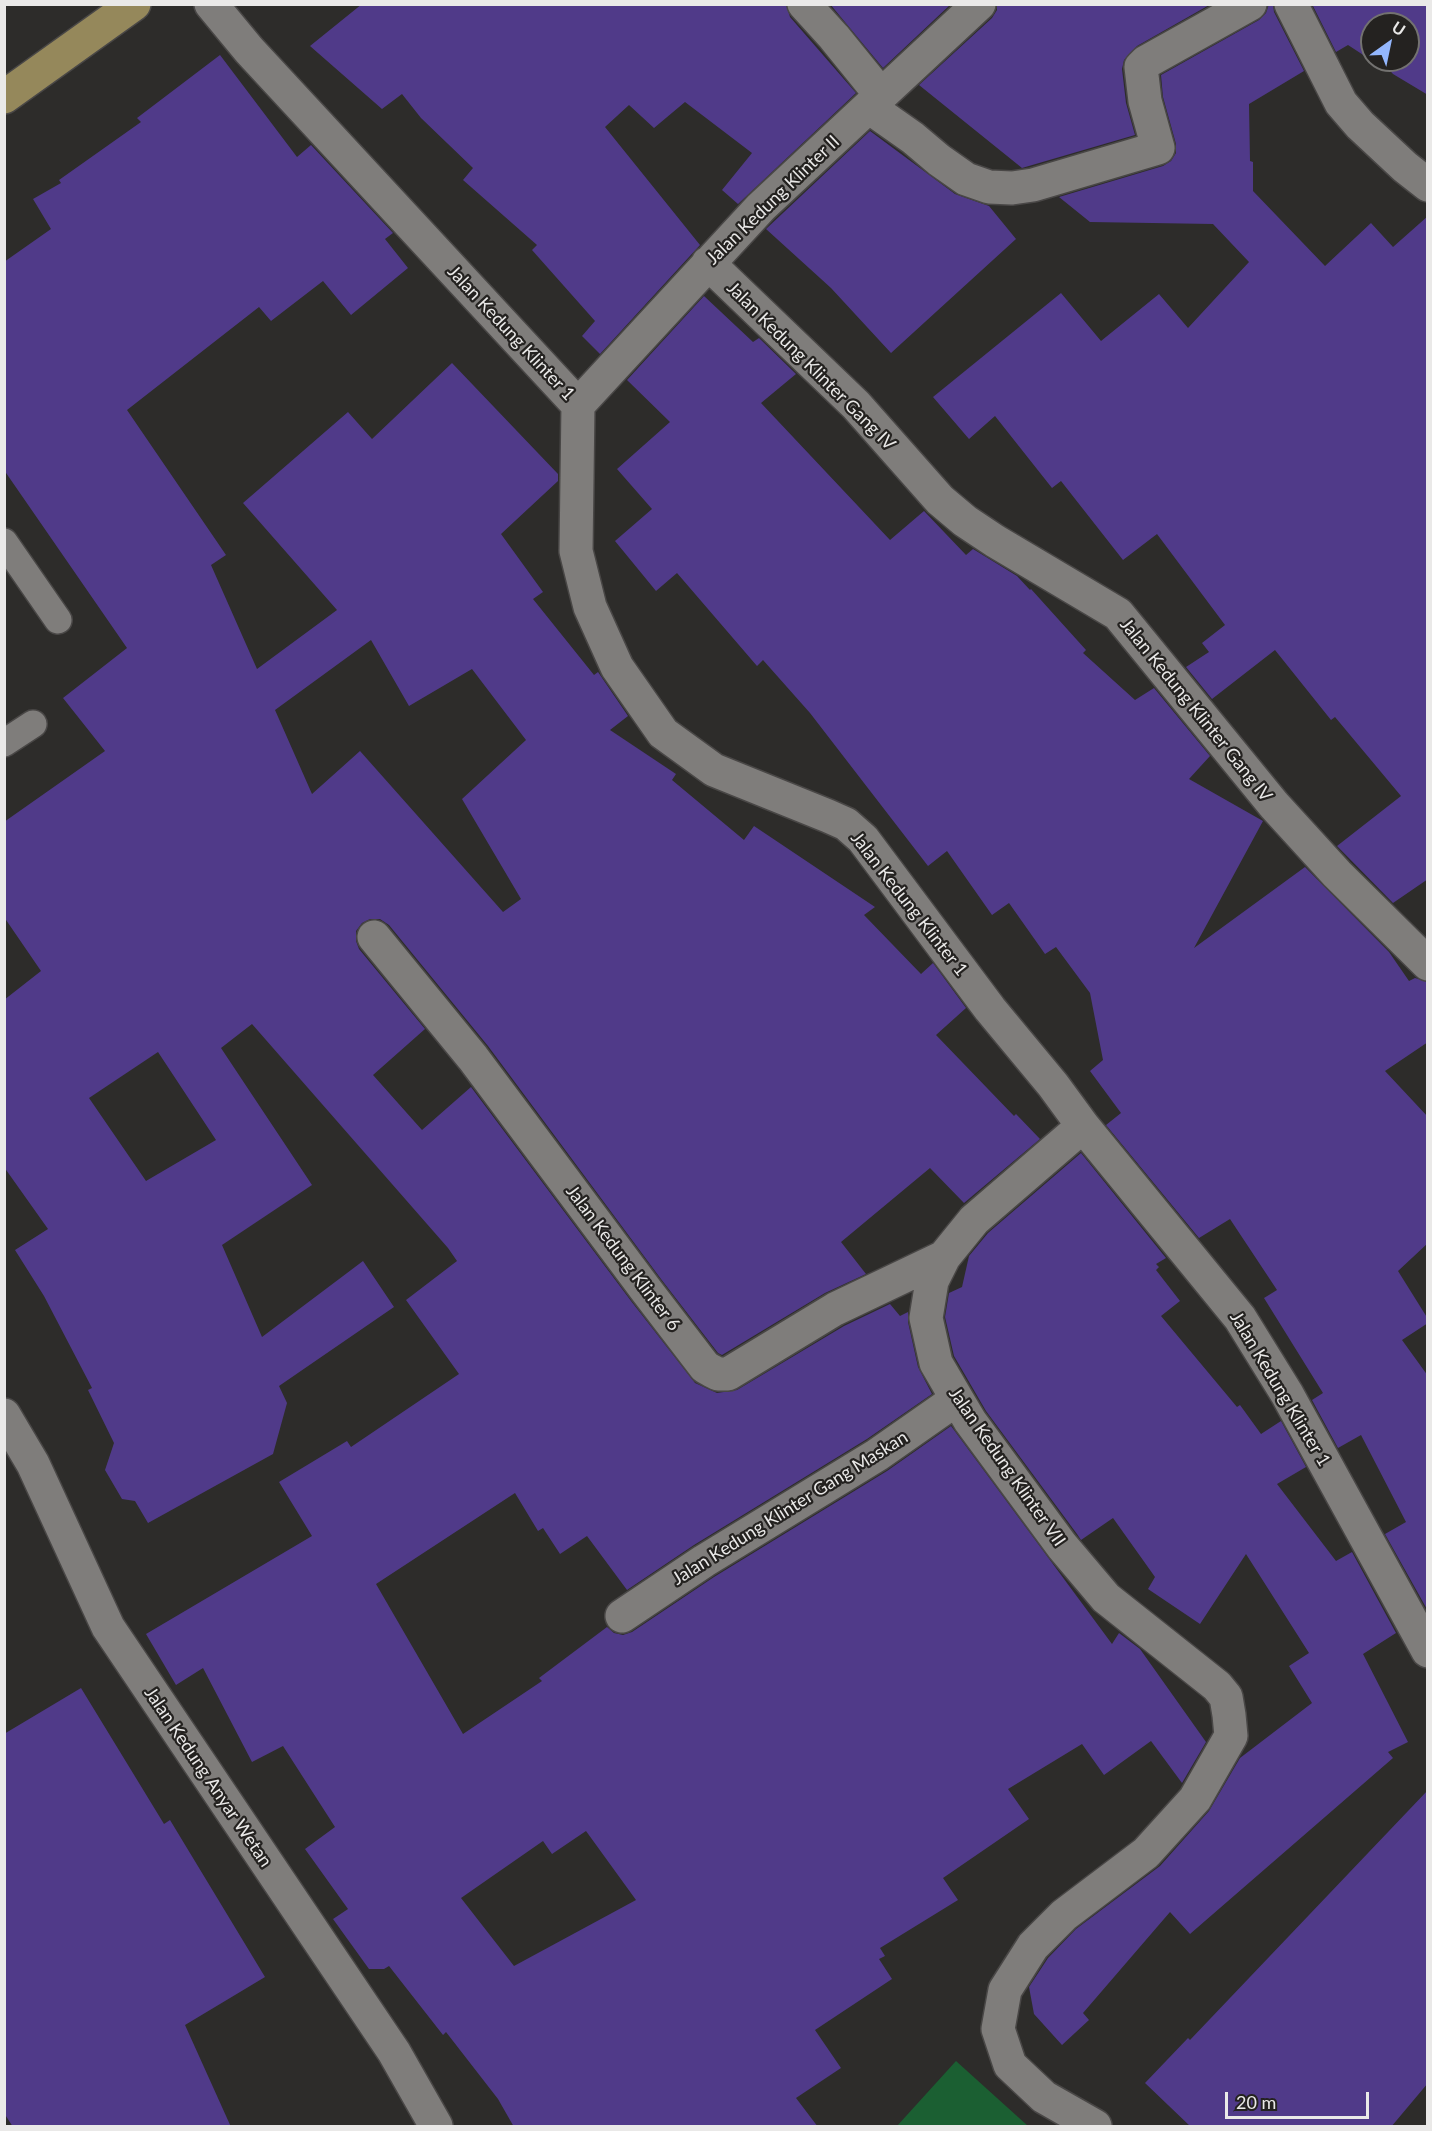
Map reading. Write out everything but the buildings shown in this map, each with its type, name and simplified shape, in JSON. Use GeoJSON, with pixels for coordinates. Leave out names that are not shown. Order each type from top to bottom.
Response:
{"type":"FeatureCollection","features":[{"type":"Feature","properties":{"kind":"main road"},"geometry":{"type":"LineString","coordinates":[[4,97],[134,4]]}},
{"type":"Feature","properties":{"kind":"street","name":"Jalan Kedung Klinter 1"},"geometry":{"type":"LineString","coordinates":[[210,4],[249,50],[578,405],[576,551],[590,607],[617,667],[663,733],[714,770],[846,824],[863,839],[990,1009],[1240,1318],[1287,1394],[1428,1651]]}},
{"type":"Feature","properties":{"kind":"street"},"geometry":{"type":"LineString","coordinates":[[804,4],[834,37],[875,101],[913,138],[966,179],[989,187],[1012,188],[1033,185],[1158,148],[1145,101],[1140,70],[1142,65],[1250,4]]}},
{"type":"Feature","properties":{"kind":"street","name":"Jalan Kedung Klinter II"},"geometry":{"type":"LineString","coordinates":[[578,405],[761,207],[979,4]]}},
{"type":"Feature","properties":{"kind":"street"},"geometry":{"type":"LineString","coordinates":[[1291,4],[1341,103],[1360,125],[1404,167],[1428,185]]}},
{"type":"Feature","properties":{"kind":"street","name":"Jalan Kedung Klinter Gang IV"},"geometry":{"type":"LineString","coordinates":[[708,263],[856,405],[940,500],[965,521],[995,541],[1118,614],[1274,805],[1337,874],[1428,964]]}},
{"type":"Feature","properties":{"kind":"street","name":"Jalan Kedung Klinter 6"},"geometry":{"type":"LineString","coordinates":[[374,937],[473,1058],[646,1290],[705,1367],[712,1371],[718,1374],[728,1374],[835,1309],[944,1257]]}},
{"type":"Feature","properties":{"kind":"street","name":"Jalan Kedung Klinter VII"},"geometry":{"type":"LineString","coordinates":[[1083,1126],[974,1220],[944,1257],[932,1281],[926,1318],[936,1363],[970,1421],[1062,1546],[1106,1598],[1217,1686],[1226,1697],[1231,1736],[1195,1799],[1146,1853],[1064,1915],[1033,1946],[1005,1990],[998,2029],[1010,2065],[1044,2097],[1095,2127]]}},
{"type":"Feature","properties":{"kind":"street","name":"Jalan Kedung Klinter Gang Maskan"},"geometry":{"type":"LineString","coordinates":[[622,1616],[704,1561],[877,1455],[957,1399]]}},
{"type":"Feature","properties":{"kind":"street","name":"Jalan Kedung Anyar Wetan"},"geometry":{"type":"LineString","coordinates":[[4,1415],[33,1464],[108,1627],[394,2052],[436,2127]]}},
{"type":"Feature","properties":{"kind":"lane"},"geometry":{"type":"LineString","coordinates":[[4,542],[58,620]]}},
{"type":"Feature","properties":{"kind":"lane"},"geometry":{"type":"LineString","coordinates":[[4,742],[33,724]]}},
{"type":"Feature","properties":{"kind":"green space"},"geometry":{"type":"Polygon","coordinates":[[[956,2061],[1028,2126],[897,2126],[956,2061]]]}}]}
